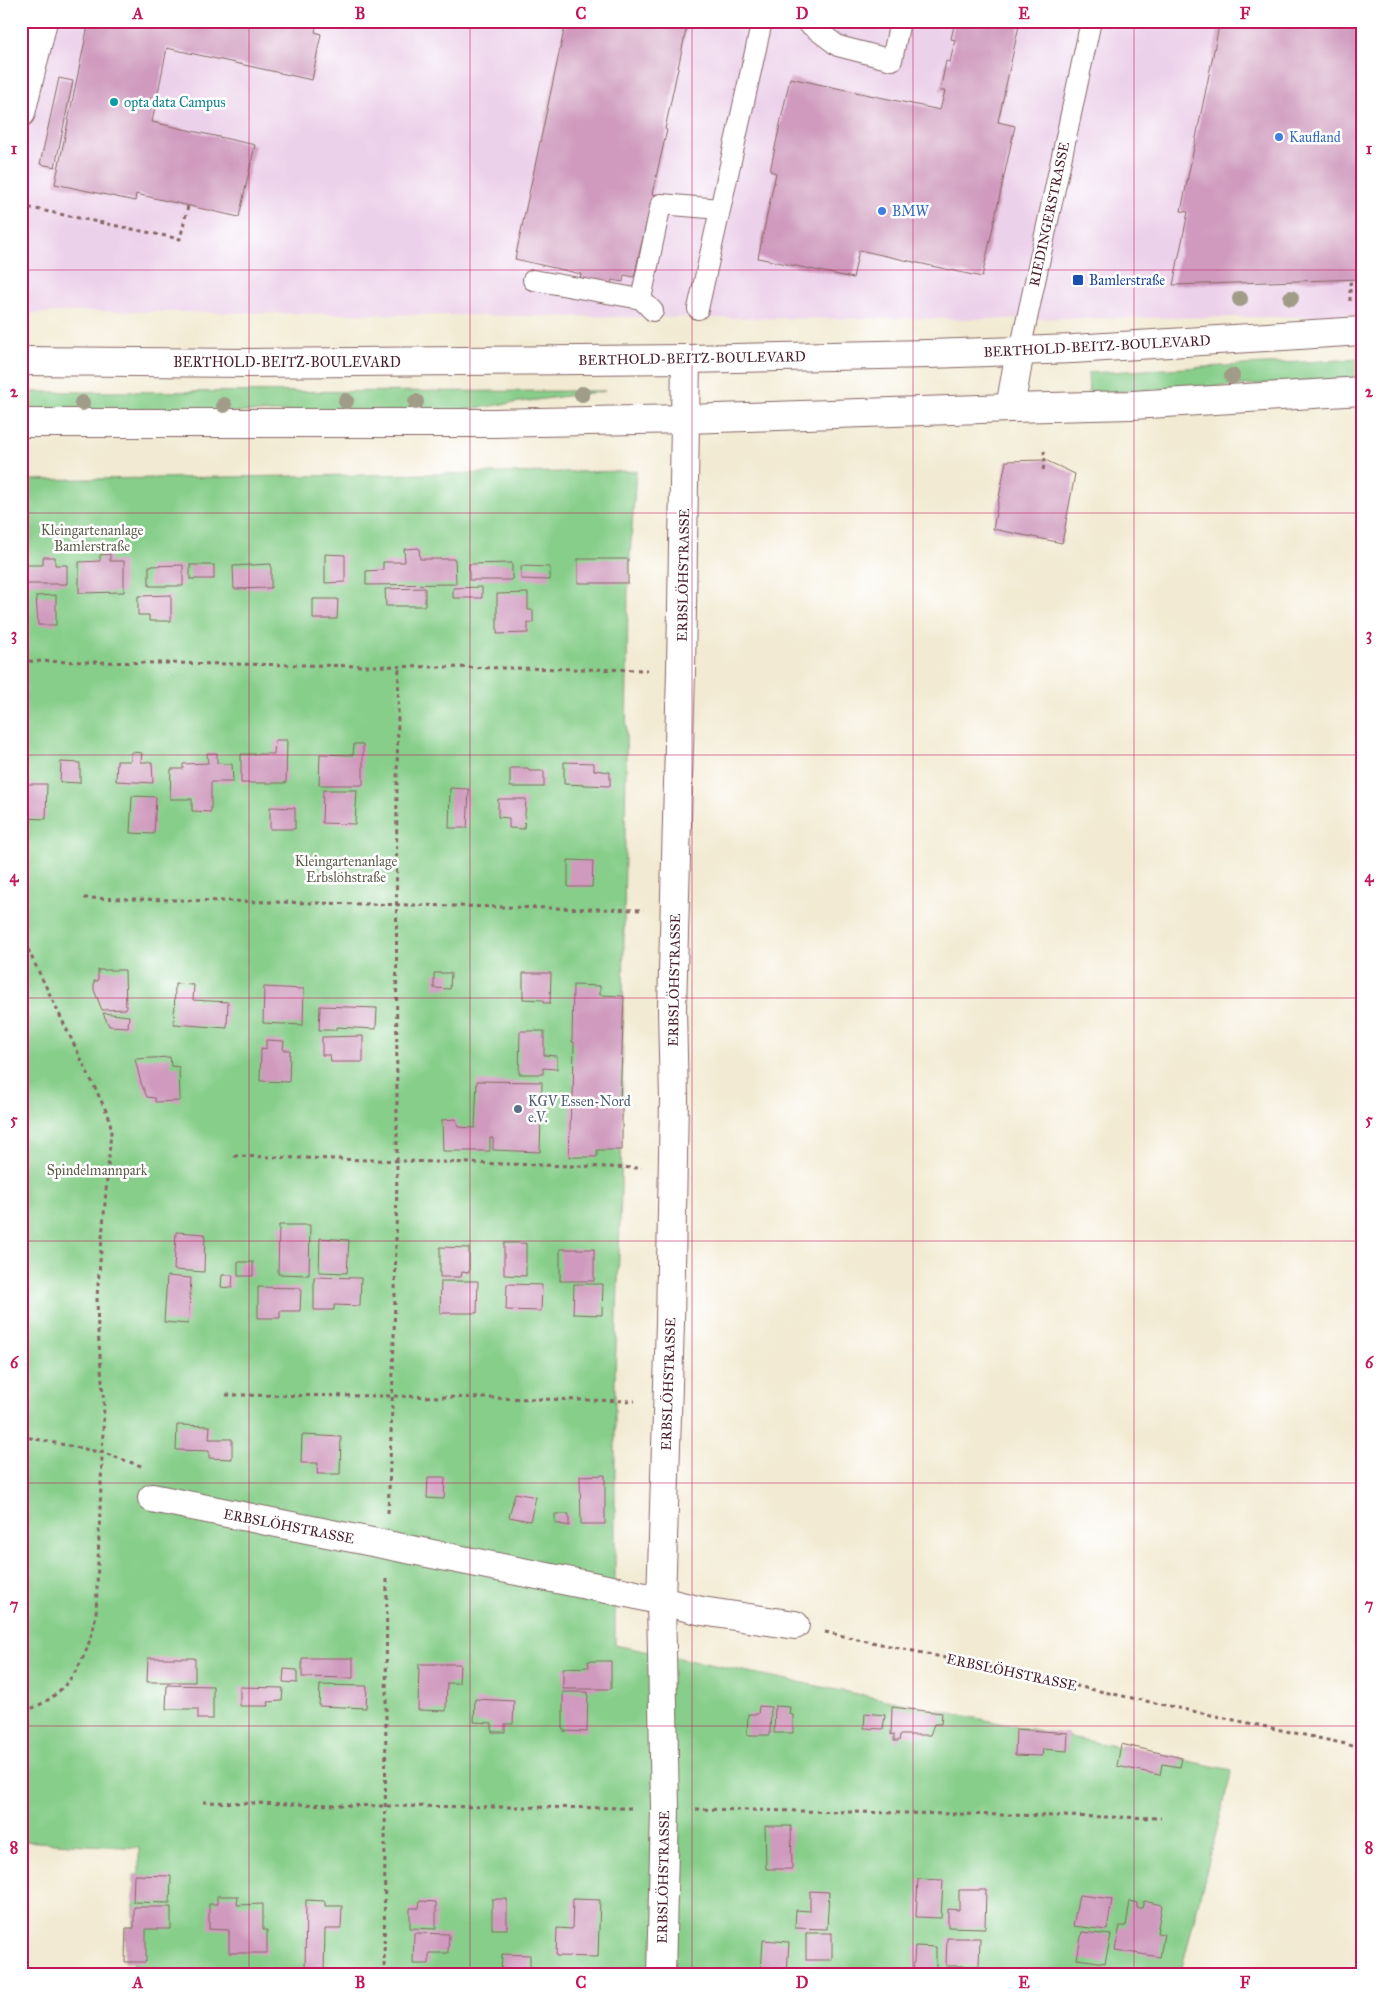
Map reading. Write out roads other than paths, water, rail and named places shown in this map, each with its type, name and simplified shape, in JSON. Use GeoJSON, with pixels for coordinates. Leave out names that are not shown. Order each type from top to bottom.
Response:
{"type":"FeatureCollection","features":[{"type":"Feature","properties":{"kind":"main road"},"geometry":{"type":"LineString","coordinates":[[22,110],[35,25]]}},
{"type":"Feature","properties":{"kind":"main road","name":"BERTHOLD-BEITZ-BOULEVARD"},"geometry":{"type":"LineString","coordinates":[[21,361],[258,363],[686,359],[1020,351],[1362,331]]}},
{"type":"Feature","properties":{"kind":"main road","name":"RIEDINGERSTRASSE"},"geometry":{"type":"LineString","coordinates":[[1010,408],[1020,351]]}},
{"type":"Feature","properties":{"kind":"main road","name":"ERBSLÖHSTRASSE"},"geometry":{"type":"LineString","coordinates":[[661,1975],[664,1809],[661,1600],[673,1168],[672,1009],[681,670],[686,359]]}},
{"type":"Feature","properties":{"kind":"main road"},"geometry":{"type":"LineString","coordinates":[[21,423],[486,423],[686,419],[1132,405],[1362,391]]}},
{"type":"Feature","properties":{"kind":"main road","name":"ERBSLÖHSTRASSE"},"geometry":{"type":"LineString","coordinates":[[152,1498],[661,1600],[702,1611],[795,1625]]}},
{"type":"Feature","properties":{"kind":"lane"},"geometry":{"type":"LineString","coordinates":[[698,309],[762,21]]}},
{"type":"Feature","properties":{"kind":"lane"},"geometry":{"type":"LineString","coordinates":[[805,21],[838,46],[892,60],[900,21]]}},
{"type":"Feature","properties":{"kind":"lane","name":"RIEDINGERSTRASSE"},"geometry":{"type":"LineString","coordinates":[[1020,351],[1090,21]]}},
{"type":"Feature","properties":{"kind":"lane"},"geometry":{"type":"LineString","coordinates":[[533,280],[647,305],[661,204],[720,209]]}},
{"type":"Feature","properties":{"kind":"place","name":"opta data Campus"},"geometry":{"type":"Point","coordinates":[114,102]}},
{"type":"Feature","properties":{"kind":"place","name":"Kaufland"},"geometry":{"type":"Point","coordinates":[1279,137]}},
{"type":"Feature","properties":{"kind":"place","name":"BMW"},"geometry":{"type":"Point","coordinates":[882,211]}},
{"type":"Feature","properties":{"kind":"place","name":"Bamlerstraße"},"geometry":{"type":"Point","coordinates":[1078,280]}},
{"type":"Feature","properties":{"kind":"place","name":"KGV Essen-Nord e.V."},"geometry":{"type":"Point","coordinates":[518,1109]}},
{"type":"Feature","properties":{"kind":"park label","name":"Kleingartenanlage Bamlerstraße"},"geometry":{"type":"Point","coordinates":[92,538]}},
{"type":"Feature","properties":{"kind":"park label","name":"Kleingartenanlage Erbslöhstraße"},"geometry":{"type":"Point","coordinates":[346,870]}},
{"type":"Feature","properties":{"kind":"park label","name":"Spindelmannpark"},"geometry":{"type":"Point","coordinates":[97,1170]}}]}
